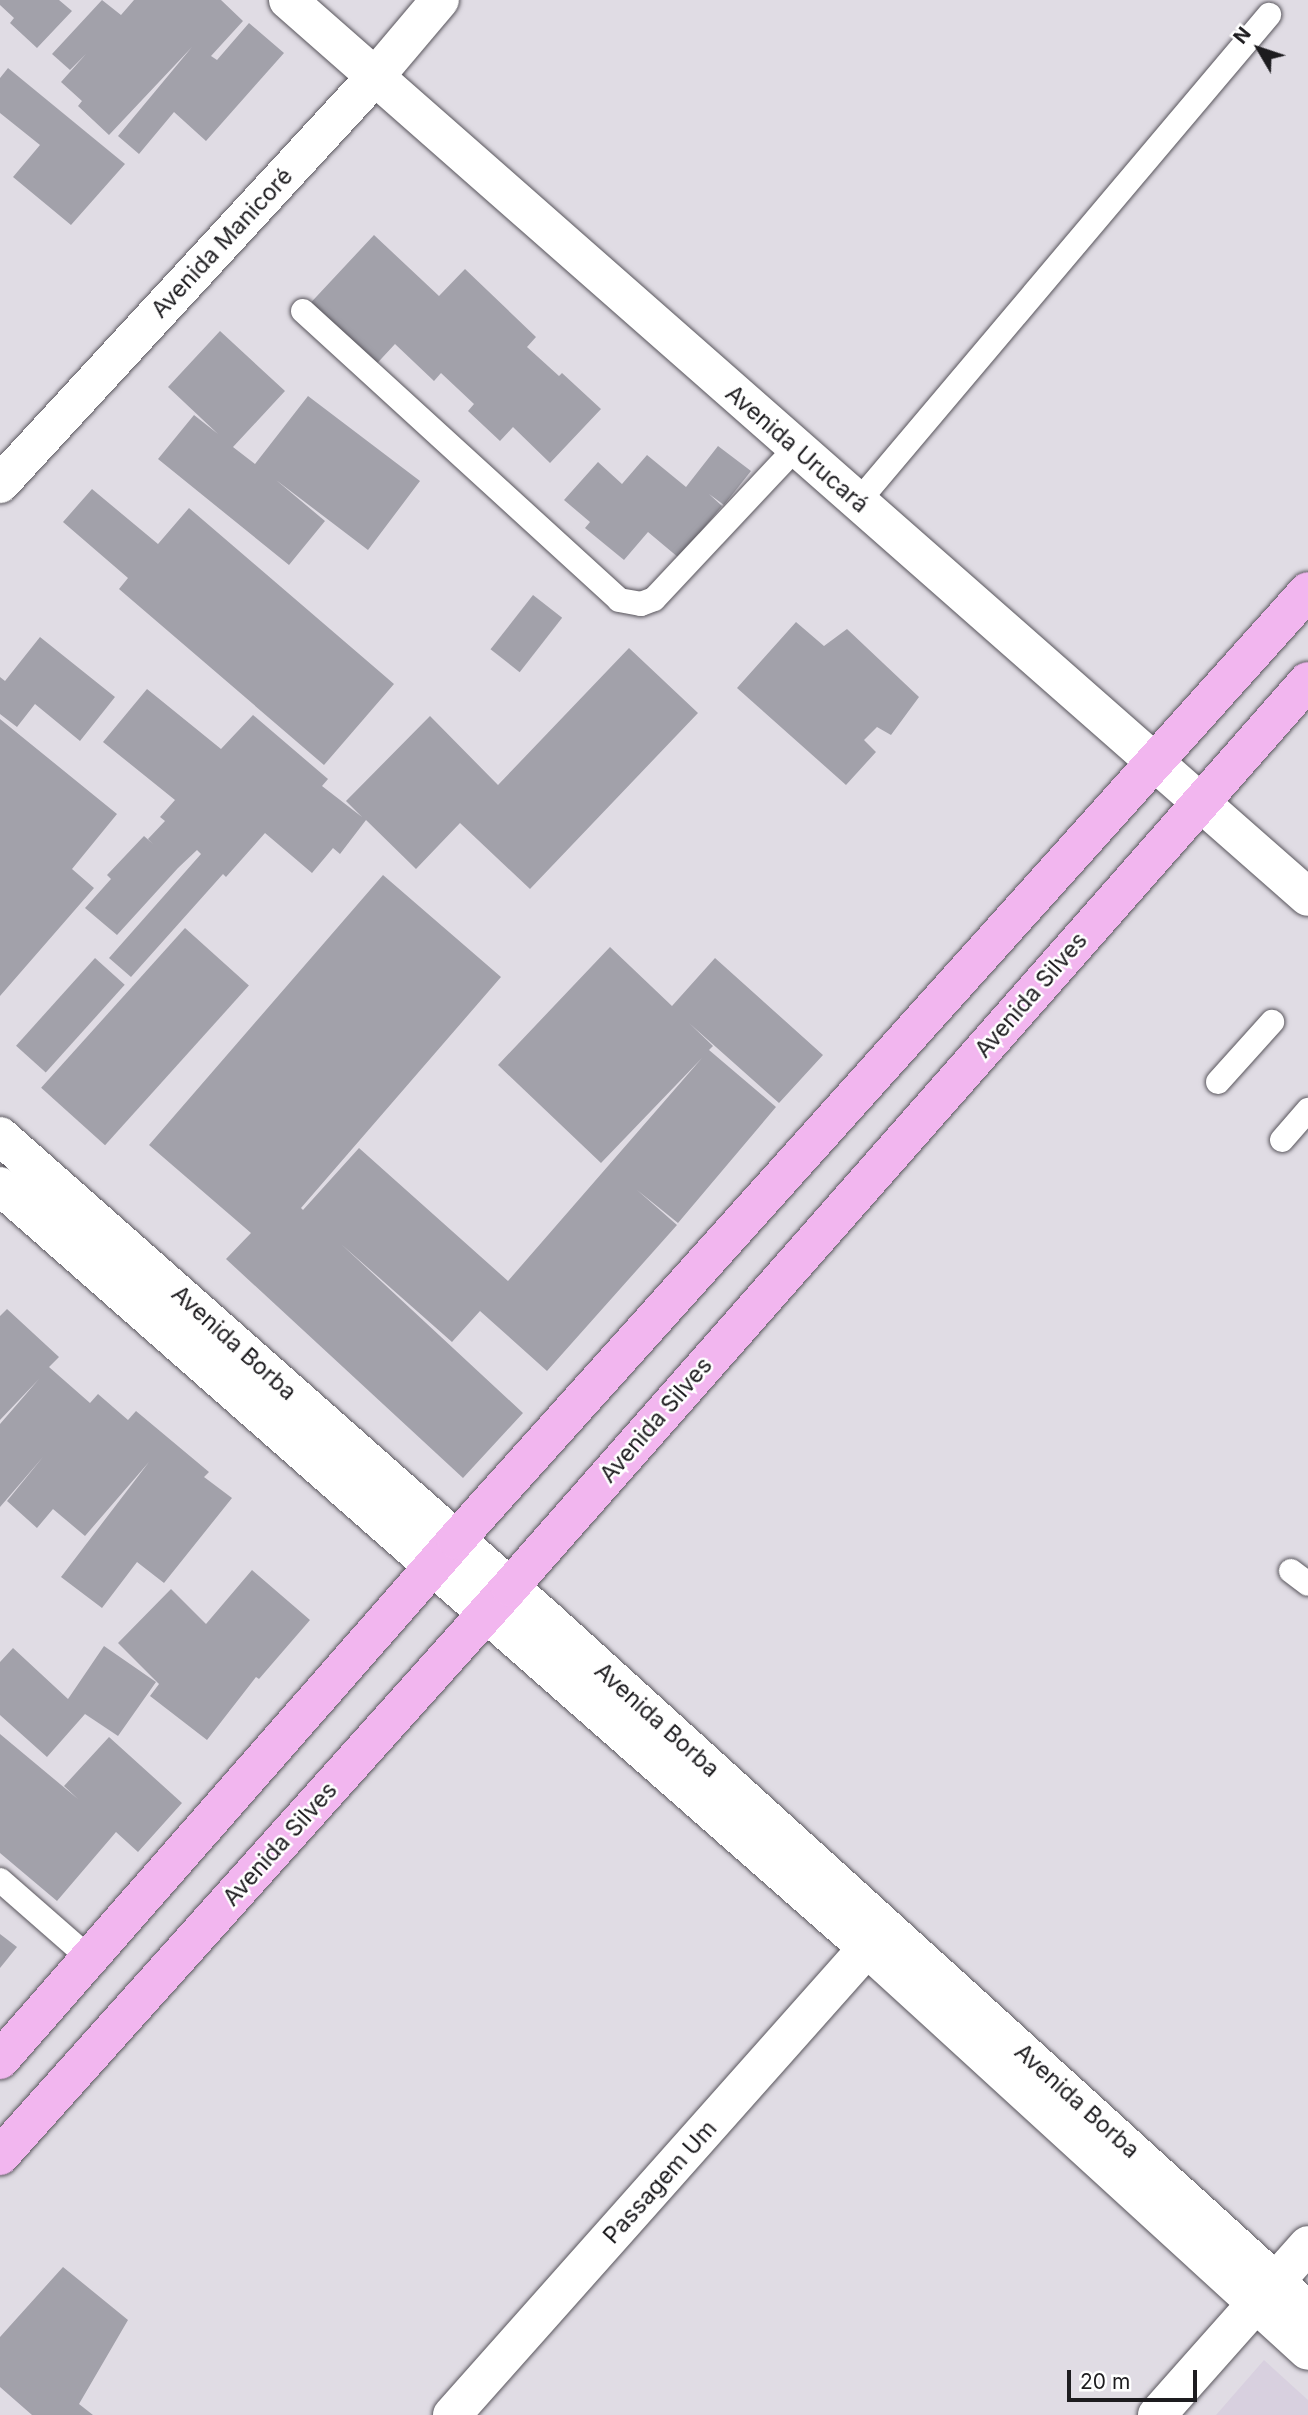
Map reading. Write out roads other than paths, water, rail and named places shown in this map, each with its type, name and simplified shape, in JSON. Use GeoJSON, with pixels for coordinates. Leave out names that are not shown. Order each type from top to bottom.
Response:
{"type":"FeatureCollection","features":[{"type":"Feature","properties":{"kind":"main road"},"geometry":{"type":"LineString","coordinates":[[0,2060],[444,1553],[1308,591]]}},
{"type":"Feature","properties":{"kind":"main road","name":"Avenida Silves"},"geometry":{"type":"LineString","coordinates":[[0,2156],[498,1600],[1308,681]]}},
{"type":"Feature","properties":{"kind":"street","name":"Avenida Urucará"},"geometry":{"type":"LineString","coordinates":[[288,0],[1308,897]]}},
{"type":"Feature","properties":{"kind":"street","name":"Avenida Manicoré"},"geometry":{"type":"LineString","coordinates":[[0,484],[374,78],[440,0]]}},
{"type":"Feature","properties":{"kind":"street","name":"Avenida Borba"},"geometry":{"type":"LineString","coordinates":[[0,1136],[444,1553]]}},
{"type":"Feature","properties":{"kind":"street","name":"Avenida Borba"},"geometry":{"type":"LineString","coordinates":[[0,1186],[498,1600],[1266,2293],[1308,2351]]}},
{"type":"Feature","properties":{"kind":"street","name":"Avenida Borba"},"geometry":{"type":"LineString","coordinates":[[498,1600],[867,1948],[1266,2293],[1308,2311]]}},
{"type":"Feature","properties":{"kind":"street","name":"Passagem Um"},"geometry":{"type":"LineString","coordinates":[[452,2415],[867,1948]]}},
{"type":"Feature","properties":{"kind":"street"},"geometry":{"type":"LineString","coordinates":[[1157,2415],[1308,2245]]}},
{"type":"Feature","properties":{"kind":"lane"},"geometry":{"type":"LineString","coordinates":[[858,503],[1269,15]]}},
{"type":"Feature","properties":{"kind":"lane"},"geometry":{"type":"LineString","coordinates":[[303,311],[619,600],[641,604],[654,600],[796,448]]}},
{"type":"Feature","properties":{"kind":"lane"},"geometry":{"type":"LineString","coordinates":[[1218,1082],[1272,1022]]}},
{"type":"Feature","properties":{"kind":"lane"},"geometry":{"type":"LineString","coordinates":[[1282,1140],[1308,1110]]}},
{"type":"Feature","properties":{"kind":"lane"},"geometry":{"type":"LineString","coordinates":[[0,1880],[89,1958]]}}]}
